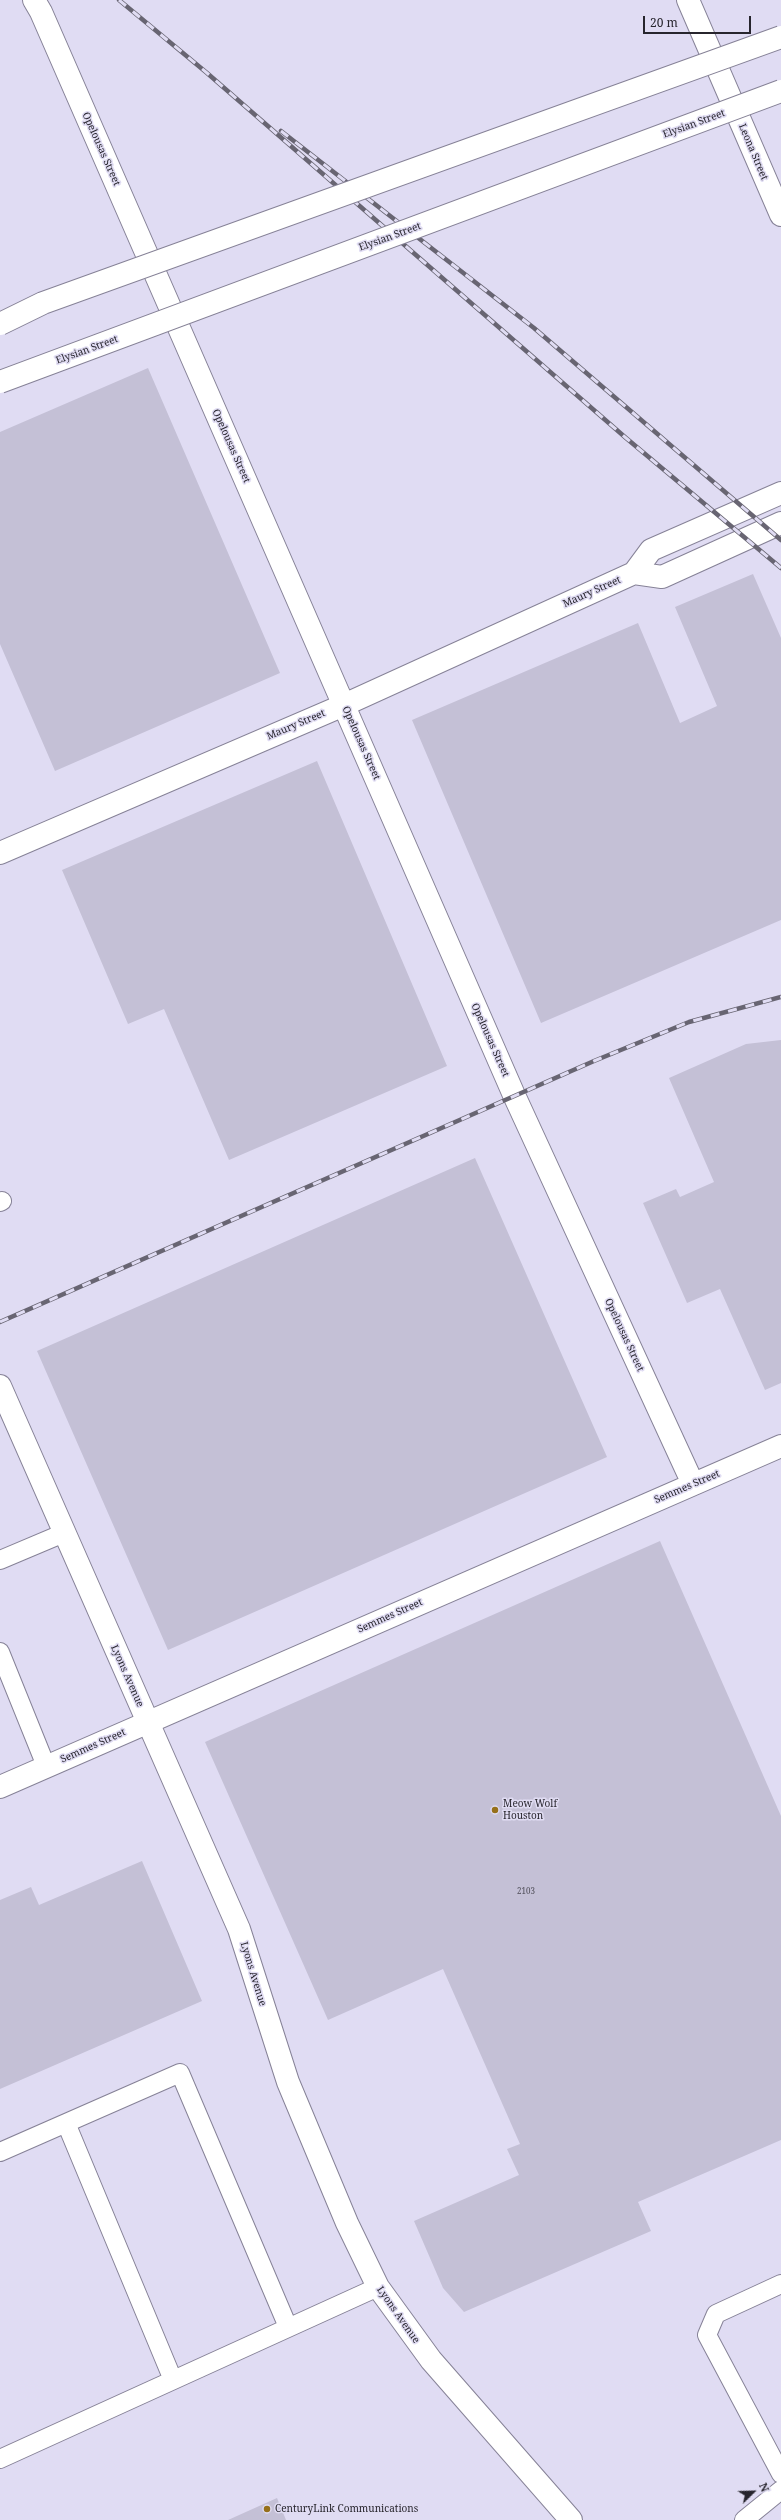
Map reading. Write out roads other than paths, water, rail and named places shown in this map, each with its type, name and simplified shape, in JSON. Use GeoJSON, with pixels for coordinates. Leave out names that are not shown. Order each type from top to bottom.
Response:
{"type":"FeatureCollection","features":[{"type":"Feature","properties":{"kind":"street","name":"Opelousas Street"},"geometry":{"type":"LineString","coordinates":[[34,0],[41,12],[514,1095],[693,1484]]}},
{"type":"Feature","properties":{"kind":"street","name":"Leona Street"},"geometry":{"type":"LineString","coordinates":[[688,0],[781,215]]}},
{"type":"Feature","properties":{"kind":"street"},"geometry":{"type":"LineString","coordinates":[[0,324],[43,304],[781,37]]}},
{"type":"Feature","properties":{"kind":"street","name":"Elysian Street"},"geometry":{"type":"LineString","coordinates":[[0,382],[781,91]]}},
{"type":"Feature","properties":{"kind":"street","name":"Maury Street"},"geometry":{"type":"LineString","coordinates":[[0,853],[344,705],[634,573],[651,550],[781,493]]}},
{"type":"Feature","properties":{"kind":"street"},"geometry":{"type":"LineString","coordinates":[[634,573],[662,577],[781,523]]}},
{"type":"Feature","properties":{"kind":"street","name":"Lyons Avenue"},"geometry":{"type":"LineString","coordinates":[[0,1386],[239,1929],[288,2082],[347,2223],[378,2287],[431,2360],[571,2520]]}},
{"type":"Feature","properties":{"kind":"street","name":"Semmes Street"},"geometry":{"type":"LineString","coordinates":[[0,1787],[781,1446]]}},
{"type":"Feature","properties":{"kind":"lane"},"geometry":{"type":"LineString","coordinates":[[0,1560],[64,1533]]}},
{"type":"Feature","properties":{"kind":"lane"},"geometry":{"type":"LineString","coordinates":[[0,1652],[46,1766]]}},
{"type":"Feature","properties":{"kind":"lane"},"geometry":{"type":"LineString","coordinates":[[0,2152],[180,2073],[288,2327]]}},
{"type":"Feature","properties":{"kind":"lane"},"geometry":{"type":"LineString","coordinates":[[66,2123],[173,2380]]}},
{"type":"Feature","properties":{"kind":"lane"},"geometry":{"type":"LineString","coordinates":[[781,2284],[716,2314],[707,2335],[781,2474]]}},
{"type":"Feature","properties":{"kind":"lane"},"geometry":{"type":"LineString","coordinates":[[0,2459],[378,2287]]}},
{"type":"Feature","properties":{"kind":"lane"},"geometry":{"type":"LineString","coordinates":[[744,2520],[781,2490]]}},
{"type":"Feature","properties":{"kind":"railway"},"geometry":{"type":"LineString","coordinates":[[119,0],[207,73],[626,438],[781,568]]}},
{"type":"Feature","properties":{"kind":"railway"},"geometry":{"type":"LineString","coordinates":[[281,131],[534,328],[781,540]]}},
{"type":"Feature","properties":{"kind":"railway"},"geometry":{"type":"LineString","coordinates":[[0,1322],[594,1061],[689,1022],[781,997]]}},
{"type":"Feature","properties":{"kind":"place","name":"Meow Wolf Houston"},"geometry":{"type":"Point","coordinates":[495,1810]}},
{"type":"Feature","properties":{"kind":"place","name":"CenturyLink Communications"},"geometry":{"type":"Point","coordinates":[267,2509]}}]}
